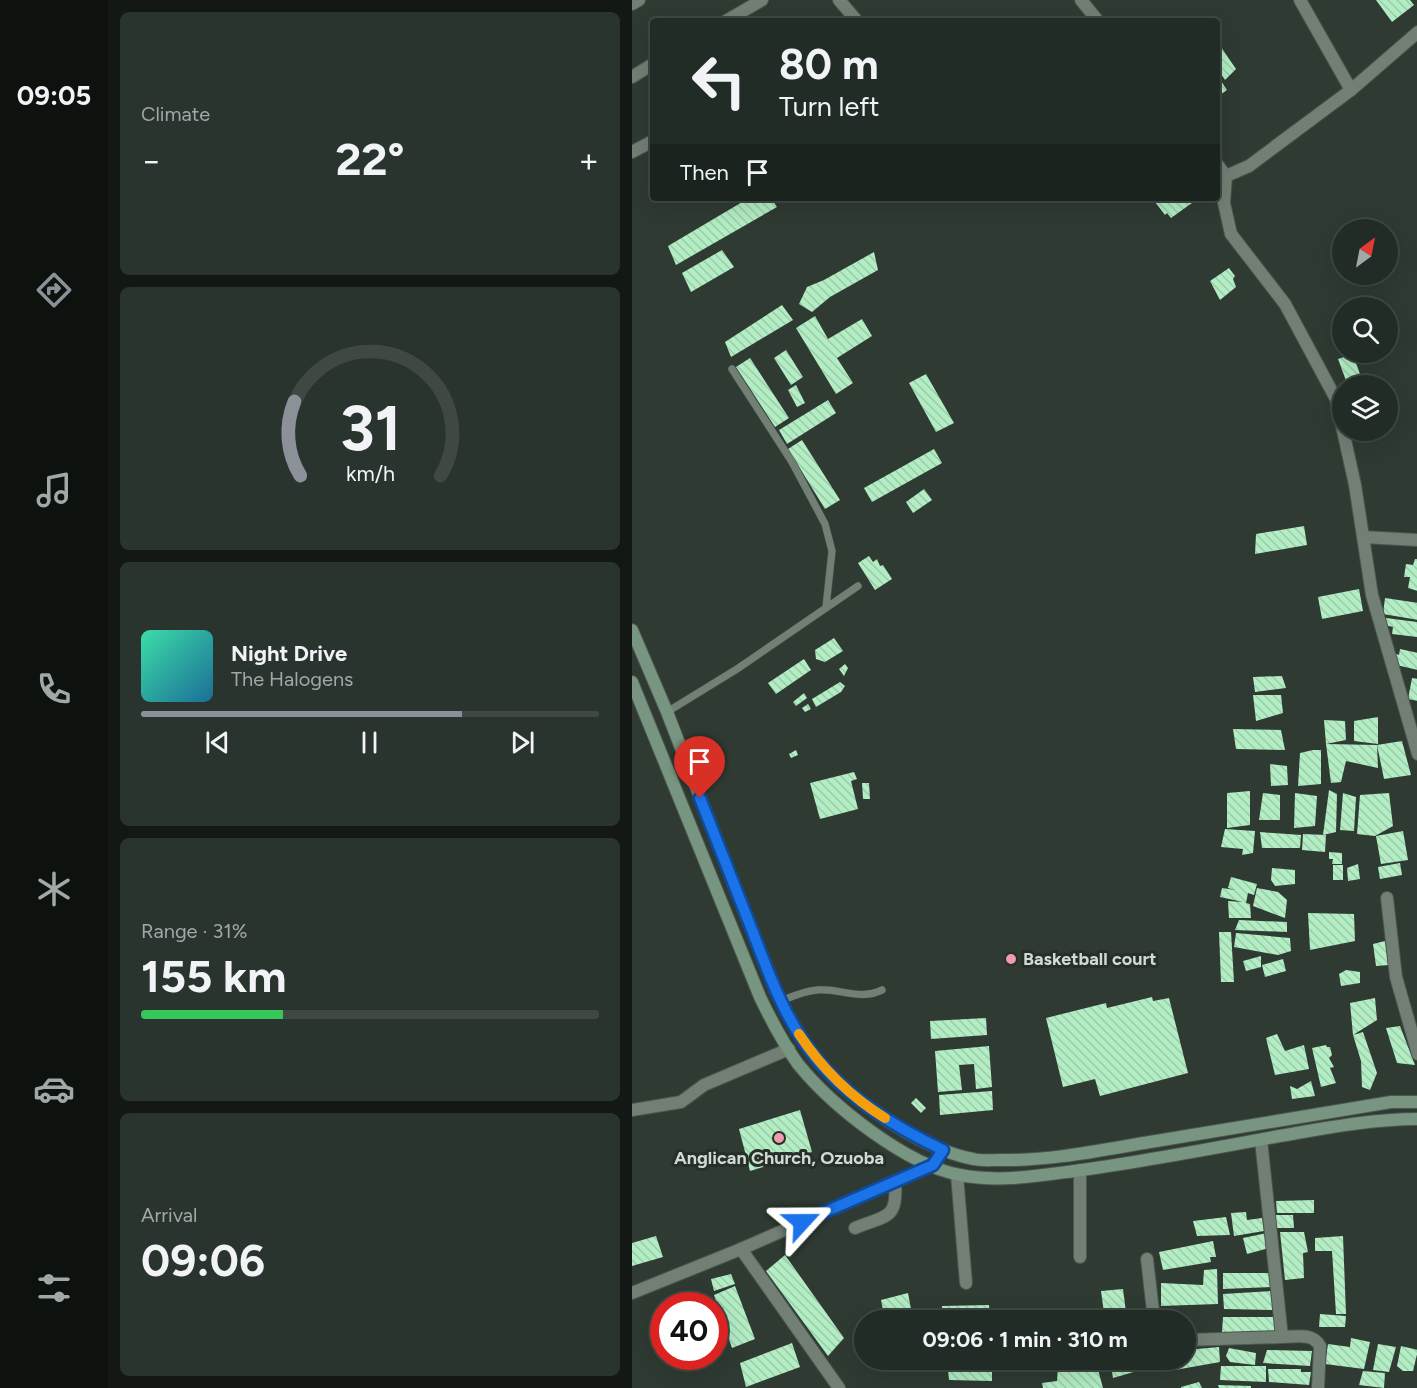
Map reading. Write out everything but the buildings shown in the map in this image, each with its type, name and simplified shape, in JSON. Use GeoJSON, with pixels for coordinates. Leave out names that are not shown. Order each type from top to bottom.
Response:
{"type":"FeatureCollection","features":[{"type":"Feature","properties":{"kind":"main road"},"geometry":{"type":"LineString","coordinates":[[632,630],[667,712],[781,1001],[812,1053],[835,1078],[874,1111],[912,1136],[943,1150],[974,1160],[1019,1160],[1098,1151],[1391,1102],[1418,1102]]}},
{"type":"Feature","properties":{"kind":"main road"},"geometry":{"type":"LineString","coordinates":[[633,686],[760,997],[789,1049],[823,1092],[862,1125],[903,1152],[957,1175],[1020,1178],[1080,1170],[1325,1128],[1391,1119],[1418,1119]]}},
{"type":"Feature","properties":{"kind":"street"},"geometry":{"type":"LineString","coordinates":[[632,4],[639,0]]}},
{"type":"Feature","properties":{"kind":"street"},"geometry":{"type":"LineString","coordinates":[[731,18],[762,0]]}},
{"type":"Feature","properties":{"kind":"street"},"geometry":{"type":"LineString","coordinates":[[839,0],[854,18]]}},
{"type":"Feature","properties":{"kind":"street"},"geometry":{"type":"LineString","coordinates":[[1081,0],[1096,18]]}},
{"type":"Feature","properties":{"kind":"street"},"geometry":{"type":"LineString","coordinates":[[1300,0],[1351,90]]}},
{"type":"Feature","properties":{"kind":"street"},"geometry":{"type":"LineString","coordinates":[[1226,176],[1249,166],[1351,90],[1418,32]]}},
{"type":"Feature","properties":{"kind":"street"},"geometry":{"type":"LineString","coordinates":[[632,77],[650,66]]}},
{"type":"Feature","properties":{"kind":"street"},"geometry":{"type":"LineString","coordinates":[[632,153],[650,143]]}},
{"type":"Feature","properties":{"kind":"street"},"geometry":{"type":"LineString","coordinates":[[1220,168],[1226,176],[1224,203],[1231,234],[1285,304],[1336,399],[1355,485],[1372,595],[1418,754]]}},
{"type":"Feature","properties":{"kind":"street"},"geometry":{"type":"LineString","coordinates":[[1363,537],[1418,540]]}},
{"type":"Feature","properties":{"kind":"street"},"geometry":{"type":"LineString","coordinates":[[1387,898],[1396,977],[1418,1054]]}},
{"type":"Feature","properties":{"kind":"street"},"geometry":{"type":"LineString","coordinates":[[632,1110],[682,1102],[704,1085],[789,1049]]}},
{"type":"Feature","properties":{"kind":"street"},"geometry":{"type":"LineString","coordinates":[[1261,1140],[1282,1337]]}},
{"type":"Feature","properties":{"kind":"street"},"geometry":{"type":"LineString","coordinates":[[632,1293],[741,1249],[933,1165],[943,1150]]}},
{"type":"Feature","properties":{"kind":"street"},"geometry":{"type":"LineString","coordinates":[[1080,1170],[1080,1257]]}},
{"type":"Feature","properties":{"kind":"street"},"geometry":{"type":"LineString","coordinates":[[957,1175],[966,1283]]}},
{"type":"Feature","properties":{"kind":"street"},"geometry":{"type":"LineString","coordinates":[[855,1228],[890,1214],[896,1206],[895,1182]]}},
{"type":"Feature","properties":{"kind":"street"},"geometry":{"type":"LineString","coordinates":[[741,1249],[839,1388]]}},
{"type":"Feature","properties":{"kind":"street"},"geometry":{"type":"LineString","coordinates":[[1147,1259],[1153,1310]]}},
{"type":"Feature","properties":{"kind":"street"},"geometry":{"type":"LineString","coordinates":[[1196,1341],[1311,1336],[1320,1346],[1318,1388]]}},
{"type":"Feature","properties":{"kind":"lane"},"geometry":{"type":"LineString","coordinates":[[732,369],[792,462],[825,524],[833,552],[826,608]]}},
{"type":"Feature","properties":{"kind":"lane"},"geometry":{"type":"LineString","coordinates":[[667,712],[737,669],[858,586]]}},
{"type":"Feature","properties":{"kind":"lane"},"geometry":{"type":"LineString","coordinates":[[781,1001],[799,993],[819,989],[859,995],[874,994],[882,990]]}},
{"type":"Feature","properties":{"kind":"slow traffic"},"geometry":{"type":"LineString","coordinates":[[799,1034],[812,1053],[835,1078],[885,1118]]}},
{"type":"Feature","properties":{"kind":"place","name":"Basketball court"},"geometry":{"type":"Point","coordinates":[1011,959]}},
{"type":"Feature","properties":{"kind":"place","name":"Anglican Church, Ozuoba"},"geometry":{"type":"Point","coordinates":[779,1138]}},
{"type":"Feature","properties":{"kind":"route"},"geometry":{"type":"LineString","coordinates":[[700,798],[775,990],[792,1023],[812,1053],[835,1078],[874,1111],[912,1136],[943,1150],[933,1165],[802,1222]]}}]}
